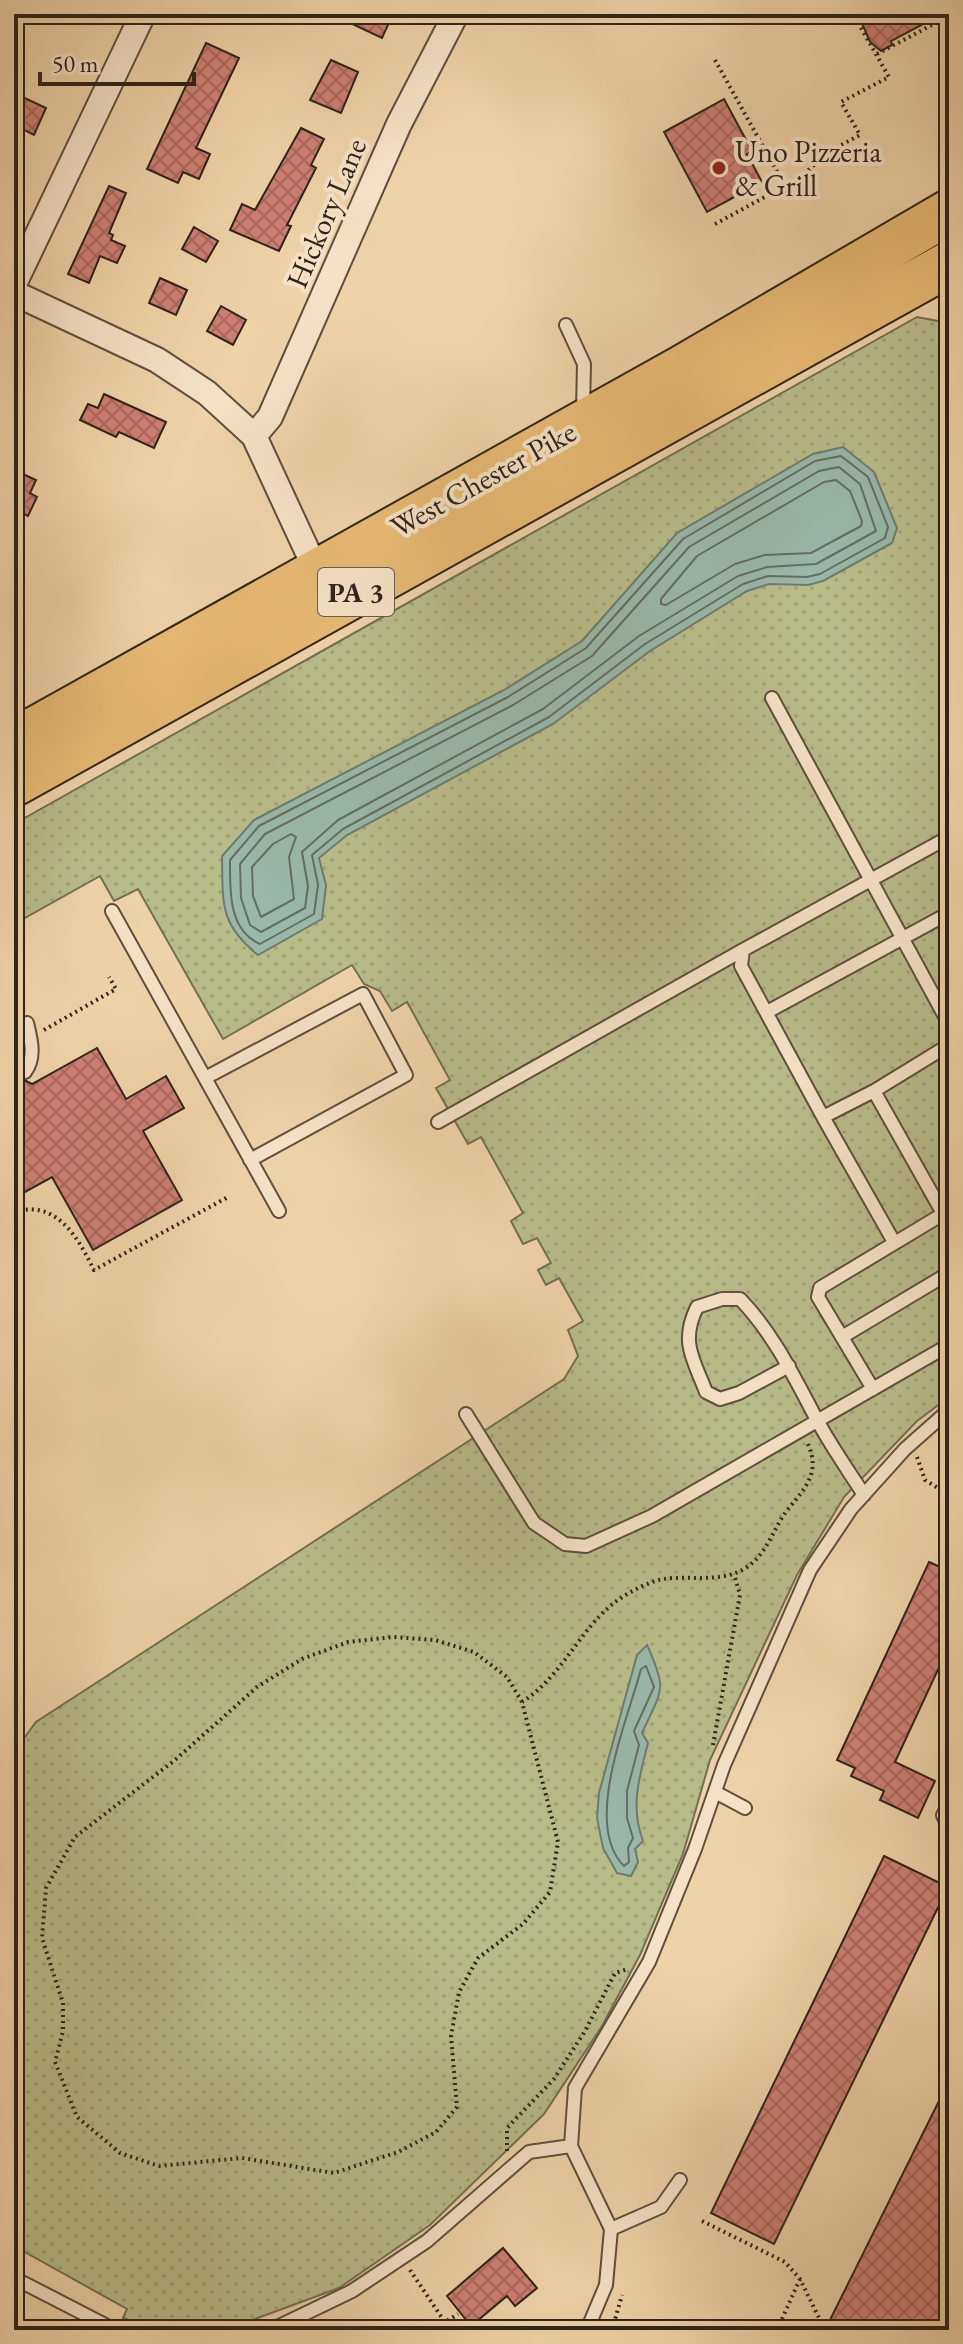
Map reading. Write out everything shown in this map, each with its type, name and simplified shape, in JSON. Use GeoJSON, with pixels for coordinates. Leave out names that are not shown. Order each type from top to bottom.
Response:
{"type":"FeatureCollection","features":[{"type":"Feature","properties":{"kind":"highway","name":"West Chester Pike"},"geometry":{"type":"LineString","coordinates":[[14,741],[582,424],[944,245]]}},
{"type":"Feature","properties":{"kind":"highway","name":"West Chester Pike"},"geometry":{"type":"LineString","coordinates":[[14,784],[944,245]]}},
{"type":"Feature","properties":{"kind":"street"},"geometry":{"type":"LineString","coordinates":[[14,284],[143,14]]}},
{"type":"Feature","properties":{"kind":"street","name":"Hickory Lane"},"geometry":{"type":"LineString","coordinates":[[254,436],[270,417],[399,124],[456,14]]}},
{"type":"Feature","properties":{"kind":"street"},"geometry":{"type":"LineString","coordinates":[[14,293],[157,360],[207,393],[254,436],[317,572]]}},
{"type":"Feature","properties":{"kind":"lane"},"geometry":{"type":"LineString","coordinates":[[566,325],[580,353],[585,375],[582,424]]}},
{"type":"Feature","properties":{"kind":"lane"},"geometry":{"type":"LineString","coordinates":[[772,698],[949,1024]]}},
{"type":"Feature","properties":{"kind":"lane"},"geometry":{"type":"LineString","coordinates":[[438,1122],[949,837]]}},
{"type":"Feature","properties":{"kind":"lane"},"geometry":{"type":"LineString","coordinates":[[112,911],[279,1211]]}},
{"type":"Feature","properties":{"kind":"lane"},"geometry":{"type":"LineString","coordinates":[[767,1012],[949,913]]}},
{"type":"Feature","properties":{"kind":"lane"},"geometry":{"type":"LineString","coordinates":[[743,950],[741,966],[894,1242]]}},
{"type":"Feature","properties":{"kind":"lane"},"geometry":{"type":"LineString","coordinates":[[205,1078],[363,994],[406,1075],[250,1160]]}},
{"type":"Feature","properties":{"kind":"lane"},"geometry":{"type":"LineString","coordinates":[[25,1072],[30,1065],[32,1042],[27,1023]]}},
{"type":"Feature","properties":{"kind":"lane"},"geometry":{"type":"LineString","coordinates":[[823,1117],[874,1091],[949,1045]]}},
{"type":"Feature","properties":{"kind":"lane"},"geometry":{"type":"LineString","coordinates":[[873,1389],[818,1297],[820,1288],[894,1242],[946,1219],[874,1091]]}},
{"type":"Feature","properties":{"kind":"lane"},"geometry":{"type":"LineString","coordinates":[[842,1337],[949,1273]]}},
{"type":"Feature","properties":{"kind":"lane"},"geometry":{"type":"LineString","coordinates":[[789,1366],[739,1393],[720,1399],[706,1392],[688,1339],[687,1329],[697,1307],[722,1299],[740,1299],[759,1319],[789,1366],[818,1421],[864,1495]]}},
{"type":"Feature","properties":{"kind":"lane"},"geometry":{"type":"LineString","coordinates":[[466,1414],[534,1523],[565,1544],[586,1546],[652,1516],[949,1345]]}},
{"type":"Feature","properties":{"kind":"lane"},"geometry":{"type":"LineString","coordinates":[[587,2330],[606,2285],[611,2229],[571,2146],[575,2088],[649,1962],[720,1775],[810,1570],[864,1495],[912,1443],[949,1410]]}},
{"type":"Feature","properties":{"kind":"lane"},"geometry":{"type":"LineString","coordinates":[[715,1792],[745,1808]]}},
{"type":"Feature","properties":{"kind":"lane"},"geometry":{"type":"LineString","coordinates":[[949,1804],[943,1815],[949,1829]]}},
{"type":"Feature","properties":{"kind":"lane"},"geometry":{"type":"LineString","coordinates":[[271,2330],[352,2291],[427,2241],[529,2152],[571,2146]]}},
{"type":"Feature","properties":{"kind":"lane"},"geometry":{"type":"LineString","coordinates":[[611,2229],[661,2207],[680,2180]]}},
{"type":"Feature","properties":{"kind":"lane"},"geometry":{"type":"LineString","coordinates":[[14,2278],[115,2330]]}},
{"type":"Feature","properties":{"kind":"path"},"geometry":{"type":"LineString","coordinates":[[715,224],[785,186],[828,152],[860,135],[841,102],[889,77],[853,14]]}},
{"type":"Feature","properties":{"kind":"path"},"geometry":{"type":"LineString","coordinates":[[876,55],[949,16]]}},
{"type":"Feature","properties":{"kind":"path"},"geometry":{"type":"LineString","coordinates":[[715,60],[785,186]]}},
{"type":"Feature","properties":{"kind":"path"},"geometry":{"type":"LineString","coordinates":[[39,1033],[116,989],[109,977]]}},
{"type":"Feature","properties":{"kind":"path"},"geometry":{"type":"LineString","coordinates":[[14,1212],[39,1211],[56,1216],[69,1226],[94,1270],[228,1197]]}},
{"type":"Feature","properties":{"kind":"path"},"geometry":{"type":"LineString","coordinates":[[522,1702],[539,1691],[571,1656],[597,1619],[618,1600],[662,1579],[734,1574],[749,1566],[769,1545],[786,1512],[806,1489],[814,1470],[814,1458],[802,1431]]}},
{"type":"Feature","properties":{"kind":"path"},"geometry":{"type":"LineString","coordinates":[[912,1443],[925,1480],[949,1495]]}},
{"type":"Feature","properties":{"kind":"path"},"geometry":{"type":"LineString","coordinates":[[720,1775],[711,1771],[740,1595],[734,1574]]}},
{"type":"Feature","properties":{"kind":"path"},"geometry":{"type":"LineString","coordinates":[[393,1637],[435,1640],[474,1652],[507,1677],[522,1702],[558,1842],[550,1892],[523,1924],[478,1958],[459,1992],[451,2036],[457,2107],[436,2132],[398,2152],[334,2173],[242,2158],[159,2166],[120,2153],[77,2117],[55,2062],[63,2031],[63,2003],[42,1938],[46,1888],[75,1837],[175,1760],[257,1687],[302,1659],[348,1642],[393,1637]]}},
{"type":"Feature","properties":{"kind":"path"},"geometry":{"type":"LineString","coordinates":[[508,2170],[507,2128],[554,2079],[585,2031],[615,1973],[649,1962]]}},
{"type":"Feature","properties":{"kind":"path"},"geometry":{"type":"LineString","coordinates":[[702,2221],[785,2262],[800,2279],[822,2324],[788,2330]]}},
{"type":"Feature","properties":{"kind":"path"},"geometry":{"type":"LineString","coordinates":[[402,2258],[450,2330]]}},
{"type":"Feature","properties":{"kind":"path"},"geometry":{"type":"LineString","coordinates":[[777,2330],[800,2279]]}},
{"type":"Feature","properties":{"kind":"path"},"geometry":{"type":"LineString","coordinates":[[612,2330],[625,2282]]}},
{"type":"Feature","properties":{"kind":"path"},"geometry":{"type":"LineString","coordinates":[[432,2330],[458,2314]]}},
{"type":"Feature","properties":{"kind":"green space"},"geometry":{"type":"Polygon","coordinates":[[[917,317],[949,323],[949,1397],[917,1421],[844,1497],[797,1575],[710,1760],[683,1854],[640,1955],[602,2026],[544,2114],[430,2225],[339,2288],[225,2330],[159,2330],[123,2318],[127,2309],[14,2246],[14,1752],[36,1722],[564,1379],[578,1356],[568,1330],[583,1321],[559,1278],[546,1285],[538,1270],[551,1263],[537,1238],[523,1244],[511,1221],[523,1213],[481,1137],[468,1144],[436,1088],[450,1080],[407,1002],[392,1011],[380,991],[364,984],[352,965],[223,1039],[138,889],[114,901],[100,876],[14,924],[14,824],[917,317]]]}},
{"type":"Feature","properties":{"kind":"water"},"geometry":{"type":"Polygon","coordinates":[[[843,447],[874,472],[897,528],[892,543],[823,581],[808,585],[769,584],[747,591],[650,651],[553,724],[347,835],[319,858],[326,885],[322,919],[258,955],[236,933],[226,912],[222,856],[254,820],[504,690],[582,641],[677,533],[813,454],[843,447]]]}},
{"type":"Feature","properties":{"kind":"water"},"geometry":{"type":"Polygon","coordinates":[[[647,1645],[658,1672],[660,1690],[642,1733],[648,1743],[636,1804],[643,1841],[635,1849],[638,1862],[631,1876],[617,1873],[603,1848],[597,1818],[599,1793],[637,1655],[647,1645]]]}},
{"type":"Feature","properties":{"kind":"building"},"geometry":{"type":"Polygon","coordinates":[[[331,14],[393,14],[382,38],[331,14]]]}},
{"type":"Feature","properties":{"kind":"building"},"geometry":{"type":"Polygon","coordinates":[[[858,14],[942,14],[891,41],[892,45],[881,51],[870,42],[858,14]]]}},
{"type":"Feature","properties":{"kind":"building"},"geometry":{"type":"Polygon","coordinates":[[[206,43],[239,58],[196,148],[210,154],[199,179],[183,172],[178,183],[147,169],[206,43]]]}},
{"type":"Feature","properties":{"kind":"building"},"geometry":{"type":"Polygon","coordinates":[[[331,60],[358,72],[341,113],[310,100],[331,60]]]}},
{"type":"Feature","properties":{"kind":"building"},"geometry":{"type":"Polygon","coordinates":[[[14,93],[46,108],[34,135],[14,125],[14,93]]]}},
{"type":"Feature","properties":{"kind":"building","name":"Uno Pizzeria & Grill"},"geometry":{"type":"Polygon","coordinates":[[[724,99],[752,151],[747,154],[762,182],[707,212],[664,132],[724,99]]]}},
{"type":"Feature","properties":{"kind":"building"},"geometry":{"type":"Polygon","coordinates":[[[301,128],[324,139],[311,165],[316,168],[287,225],[291,226],[279,251],[230,230],[242,204],[255,210],[301,128]]]}},
{"type":"Feature","properties":{"kind":"building"},"geometry":{"type":"Polygon","coordinates":[[[109,186],[126,193],[109,233],[113,235],[111,240],[125,246],[117,263],[100,256],[89,283],[68,274],[109,186]]]}},
{"type":"Feature","properties":{"kind":"building"},"geometry":{"type":"Polygon","coordinates":[[[194,227],[218,241],[206,262],[182,249],[194,227]]]}},
{"type":"Feature","properties":{"kind":"building"},"geometry":{"type":"Polygon","coordinates":[[[160,278],[187,290],[176,315],[149,303],[160,278]]]}},
{"type":"Feature","properties":{"kind":"building"},"geometry":{"type":"Polygon","coordinates":[[[221,306],[246,320],[233,345],[207,331],[221,306]]]}},
{"type":"Feature","properties":{"kind":"building"},"geometry":{"type":"Polygon","coordinates":[[[104,394],[166,422],[154,448],[119,432],[116,437],[80,420],[88,404],[98,408],[104,394]]]}},
{"type":"Feature","properties":{"kind":"building"},"geometry":{"type":"Polygon","coordinates":[[[14,470],[36,480],[30,493],[37,497],[28,516],[20,512],[14,525],[14,470]]]}},
{"type":"Feature","properties":{"kind":"building"},"geometry":{"type":"Polygon","coordinates":[[[97,1048],[126,1099],[166,1076],[184,1108],[143,1131],[182,1200],[93,1250],[52,1177],[14,1198],[14,1052],[20,1063],[18,1077],[32,1084],[97,1048]]]}},
{"type":"Feature","properties":{"kind":"building"},"geometry":{"type":"Polygon","coordinates":[[[929,1562],[949,1571],[949,1646],[895,1762],[935,1781],[918,1818],[880,1800],[884,1791],[851,1776],[855,1768],[837,1760],[929,1562]]]}},
{"type":"Feature","properties":{"kind":"building"},"geometry":{"type":"Polygon","coordinates":[[[884,1856],[948,1887],[774,2244],[711,2213],[884,1856]]]}},
{"type":"Feature","properties":{"kind":"building"},"geometry":{"type":"Polygon","coordinates":[[[949,2081],[949,2330],[825,2330],[949,2081]]]}},
{"type":"Feature","properties":{"kind":"building"},"geometry":{"type":"Polygon","coordinates":[[[503,2248],[537,2288],[515,2306],[507,2296],[471,2326],[447,2296],[503,2248]]]}},
{"type":"Feature","properties":{"kind":"place","name":"Uno Pizzeria & Grill"},"geometry":{"type":"Point","coordinates":[719,168]}}]}
